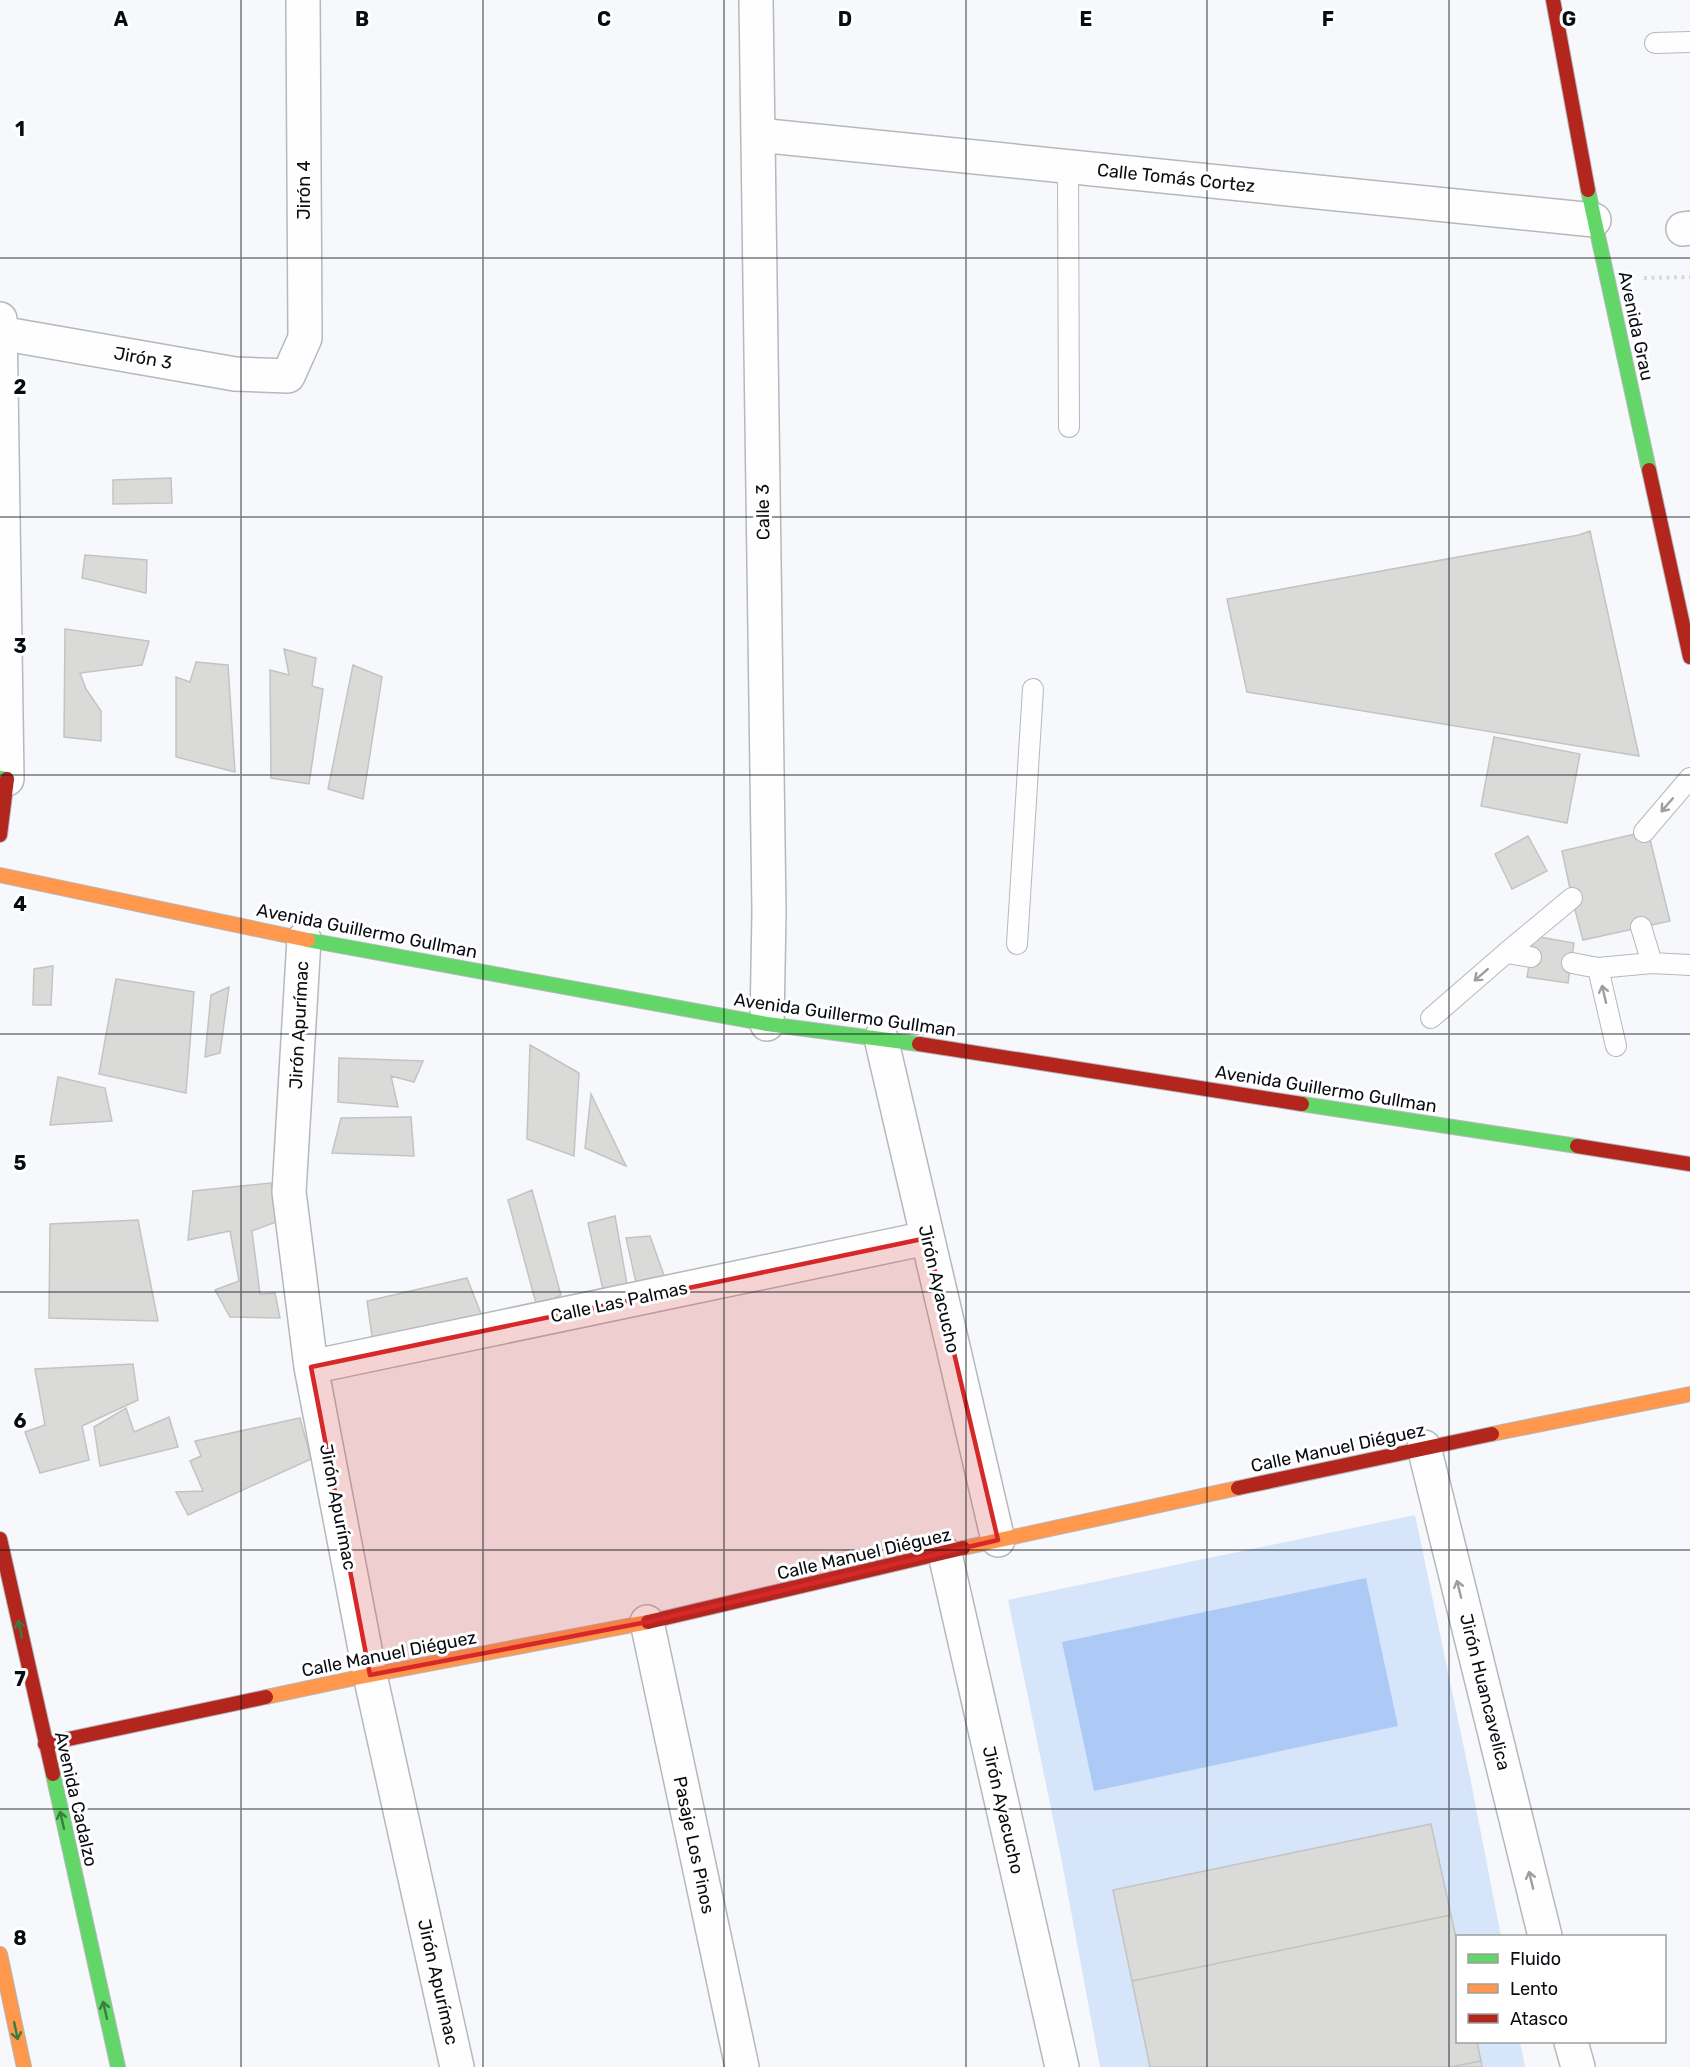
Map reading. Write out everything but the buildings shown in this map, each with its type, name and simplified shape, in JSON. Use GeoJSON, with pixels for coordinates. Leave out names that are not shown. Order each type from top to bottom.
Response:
{"type":"FeatureCollection","features":[{"type":"Feature","properties":{"kind":"street","name":"Jirón 4"},"geometry":{"type":"LineString","coordinates":[[288,375],[305,338],[303,0]]}},
{"type":"Feature","properties":{"kind":"street","name":"Calle 3"},"geometry":{"type":"LineString","coordinates":[[756,0],[768,912],[767,1024]]}},
{"type":"Feature","properties":{"kind":"street","name":"Avenida Grau"},"geometry":{"type":"LineString","coordinates":[[1552,0],[1594,220],[1690,657]]}},
{"type":"Feature","properties":{"kind":"street","name":"Calle Tomás Cortez"},"geometry":{"type":"LineString","coordinates":[[758,135],[1594,220]]}},
{"type":"Feature","properties":{"kind":"street"},"geometry":{"type":"LineString","coordinates":[[0,319],[4,778],[0,835]]}},
{"type":"Feature","properties":{"kind":"street","name":"Jirón 3"},"geometry":{"type":"LineString","coordinates":[[0,333],[235,374],[288,375]]}},
{"type":"Feature","properties":{"kind":"street","name":"Avenida Guillermo Gullman"},"geometry":{"type":"LineString","coordinates":[[0,874],[304,939],[767,1024],[881,1038],[1690,1164]]}},
{"type":"Feature","properties":{"kind":"street","name":"Jirón Apurímac"},"geometry":{"type":"LineString","coordinates":[[304,939],[289,1192],[311,1367],[370,1675],[457,2067]]}},
{"type":"Feature","properties":{"kind":"street","name":"Jirón Ayacucho"},"geometry":{"type":"LineString","coordinates":[[881,1038],[998,1540]]}},
{"type":"Feature","properties":{"kind":"street","name":"Calle Las Palmas"},"geometry":{"type":"LineString","coordinates":[[311,1367],[927,1238]]}},
{"type":"Feature","properties":{"kind":"street","name":"Calle Manuel Diéguez"},"geometry":{"type":"LineString","coordinates":[[45,1744],[370,1675],[647,1622],[998,1540],[1424,1447],[1690,1394]]}},
{"type":"Feature","properties":{"kind":"street","name":"Jirón Huancavelica"},"geometry":{"type":"LineString","coordinates":[[1424,1447],[1545,1935]]}},
{"type":"Feature","properties":{"kind":"street","name":"Avenida Cadalzo"},"geometry":{"type":"LineString","coordinates":[[0,1539],[118,2067]]}},
{"type":"Feature","properties":{"kind":"street","name":"Jirón Ayacucho"},"geometry":{"type":"LineString","coordinates":[[945,1554],[1062,2067]]}},
{"type":"Feature","properties":{"kind":"street","name":"Pasaje Los Pinos"},"geometry":{"type":"LineString","coordinates":[[647,1622],[742,2067]]}},
{"type":"Feature","properties":{"kind":"street"},"geometry":{"type":"LineString","coordinates":[[0,1954],[24,2067]]}},
{"type":"Feature","properties":{"kind":"street"},"geometry":{"type":"LineString","coordinates":[[1572,2043],[1578,2067]]}},
{"type":"Feature","properties":{"kind":"lane"},"geometry":{"type":"LineString","coordinates":[[1655,43],[1690,42]]}},
{"type":"Feature","properties":{"kind":"lane"},"geometry":{"type":"LineString","coordinates":[[1068,167],[1070,427]]}},
{"type":"Feature","properties":{"kind":"lane"},"geometry":{"type":"LineString","coordinates":[[1017,944],[1033,689]]}},
{"type":"Feature","properties":{"kind":"lane"},"geometry":{"type":"LineString","coordinates":[[1644,832],[1690,778]]}},
{"type":"Feature","properties":{"kind":"lane"},"geometry":{"type":"LineString","coordinates":[[1431,1018],[1572,898]]}},
{"type":"Feature","properties":{"kind":"lane"},"geometry":{"type":"LineString","coordinates":[[1641,927],[1652,963]]}},
{"type":"Feature","properties":{"kind":"lane"},"geometry":{"type":"LineString","coordinates":[[1506,953],[1531,957]]}},
{"type":"Feature","properties":{"kind":"lane"},"geometry":{"type":"LineString","coordinates":[[1572,963],[1598,968],[1652,963],[1690,965]]}},
{"type":"Feature","properties":{"kind":"lane"},"geometry":{"type":"LineString","coordinates":[[1598,968],[1616,1046]]}},
{"type":"Feature","properties":{"kind":"highlighted area"},"geometry":{"type":"Polygon","coordinates":[[[927,1238],[998,1540],[647,1622],[370,1675],[311,1367],[927,1238]]]}},
{"type":"Feature","properties":{"kind":"shaded area"},"geometry":{"type":"Polygon","coordinates":[[[1415,1515],[1501,1935],[1456,1935],[1456,2043],[1520,2043],[1525,2067],[1100,2067],[1061,1857],[1008,1600],[1415,1515]]]}},
{"type":"Feature","properties":{"kind":"water"},"geometry":{"type":"Polygon","coordinates":[[[1366,1578],[1398,1726],[1094,1791],[1062,1642],[1366,1578]]]}},
{"type":"Feature","properties":{"kind":"traffic: fast"},"geometry":{"type":"LineString","coordinates":[[1588,190],[1649,470]]}},
{"type":"Feature","properties":{"kind":"traffic: fast"},"geometry":{"type":"LineString","coordinates":[[0,778],[7,779]]}},
{"type":"Feature","properties":{"kind":"traffic: fast"},"geometry":{"type":"LineString","coordinates":[[308,940],[767,1024],[919,1044]]}},
{"type":"Feature","properties":{"kind":"traffic: fast"},"geometry":{"type":"LineString","coordinates":[[1302,1104],[1577,1146]]}},
{"type":"Feature","properties":{"kind":"traffic: fast"},"geometry":{"type":"LineString","coordinates":[[53,1774],[118,2067]]}},
{"type":"Feature","properties":{"kind":"traffic: slow"},"geometry":{"type":"LineString","coordinates":[[0,875],[308,940]]}},
{"type":"Feature","properties":{"kind":"traffic: slow"},"geometry":{"type":"LineString","coordinates":[[1492,1434],[1690,1394]]}},
{"type":"Feature","properties":{"kind":"traffic: slow"},"geometry":{"type":"LineString","coordinates":[[963,1548],[1238,1488]]}},
{"type":"Feature","properties":{"kind":"traffic: slow"},"geometry":{"type":"LineString","coordinates":[[266,1697],[648,1622]]}},
{"type":"Feature","properties":{"kind":"traffic: slow"},"geometry":{"type":"LineString","coordinates":[[0,1954],[24,2067]]}},
{"type":"Feature","properties":{"kind":"traffic: jam"},"geometry":{"type":"LineString","coordinates":[[1553,0],[1588,190]]}},
{"type":"Feature","properties":{"kind":"traffic: jam"},"geometry":{"type":"LineString","coordinates":[[1649,470],[1690,657]]}},
{"type":"Feature","properties":{"kind":"traffic: jam"},"geometry":{"type":"LineString","coordinates":[[0,835],[7,779]]}},
{"type":"Feature","properties":{"kind":"traffic: jam"},"geometry":{"type":"LineString","coordinates":[[919,1044],[1302,1104]]}},
{"type":"Feature","properties":{"kind":"traffic: jam"},"geometry":{"type":"LineString","coordinates":[[1577,1146],[1690,1164]]}},
{"type":"Feature","properties":{"kind":"traffic: jam"},"geometry":{"type":"LineString","coordinates":[[1238,1488],[1492,1434]]}},
{"type":"Feature","properties":{"kind":"traffic: jam"},"geometry":{"type":"LineString","coordinates":[[0,1539],[53,1774]]}},
{"type":"Feature","properties":{"kind":"traffic: jam"},"geometry":{"type":"LineString","coordinates":[[648,1622],[963,1548]]}},
{"type":"Feature","properties":{"kind":"traffic: jam"},"geometry":{"type":"LineString","coordinates":[[45,1744],[266,1697]]}}]}
